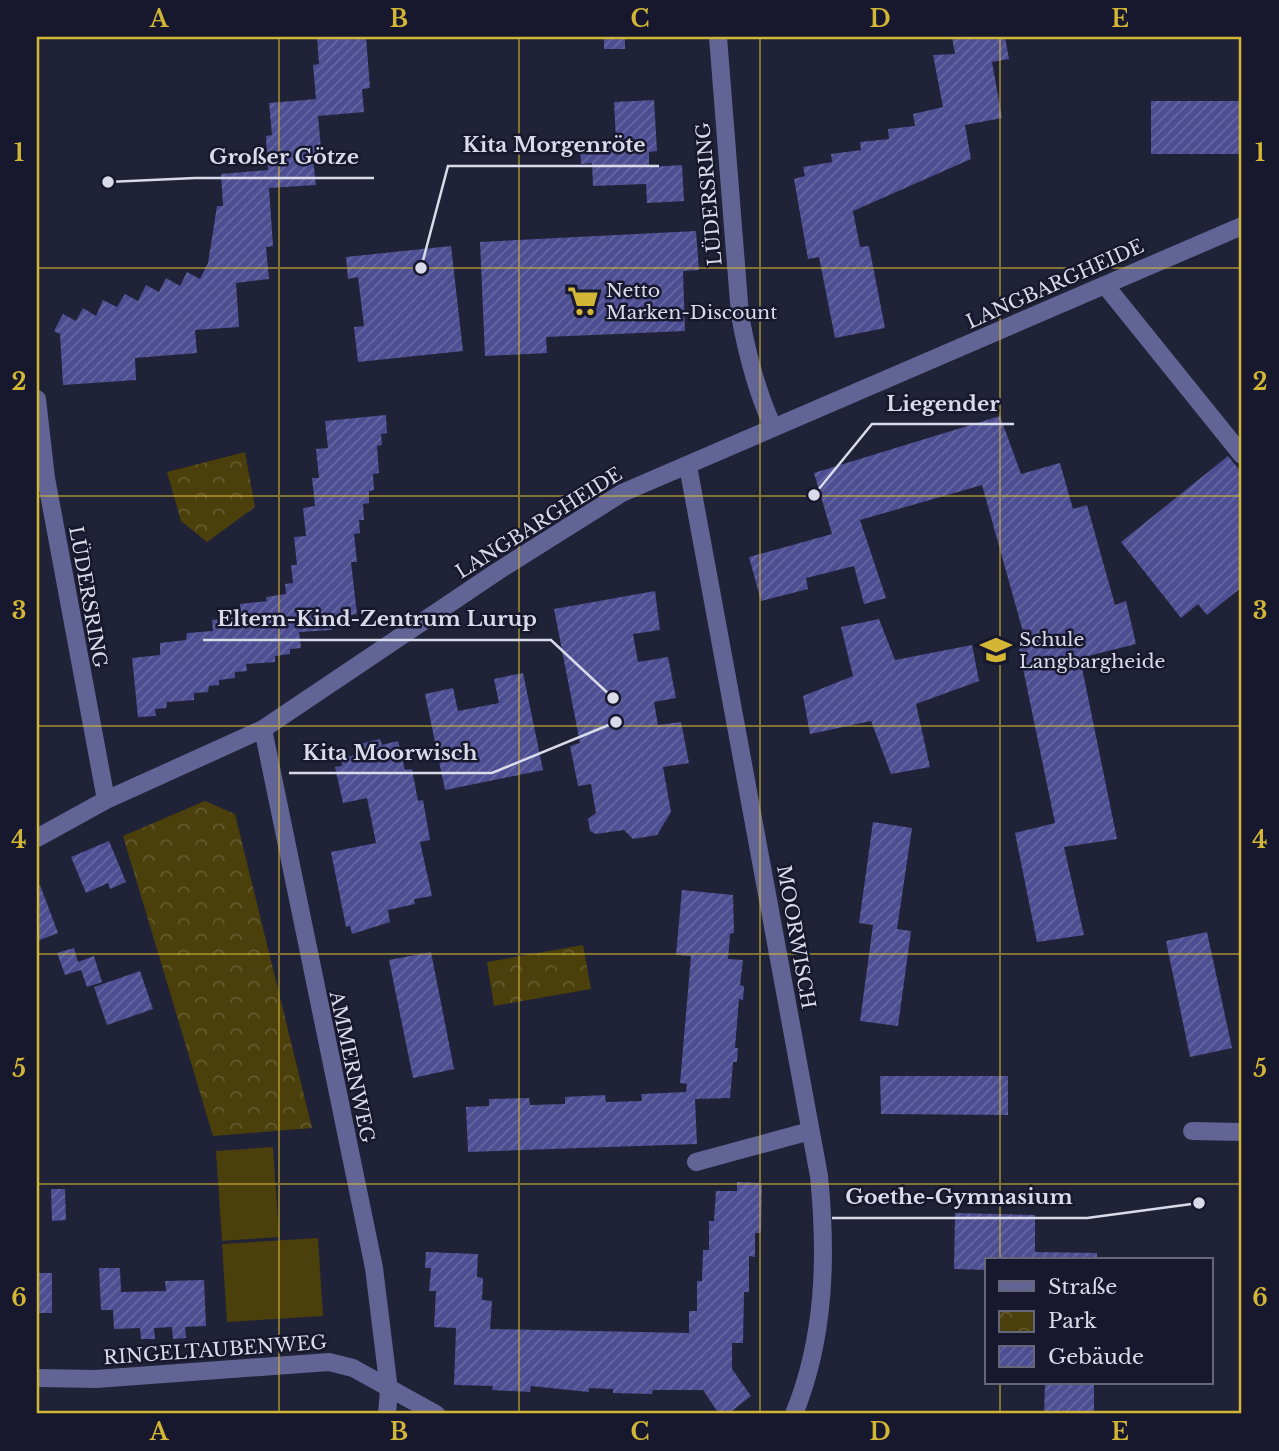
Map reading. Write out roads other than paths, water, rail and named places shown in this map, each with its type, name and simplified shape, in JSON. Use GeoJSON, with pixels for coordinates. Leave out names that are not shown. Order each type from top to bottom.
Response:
{"type":"FeatureCollection","features":[{"type":"Feature","properties":{"kind":"street","name":"LÜDERSRING"},"geometry":{"type":"LineString","coordinates":[[718,37],[740,315],[755,384],[773,427]]}},
{"type":"Feature","properties":{"kind":"street","name":"LANGBARGHEIDE"},"geometry":{"type":"LineString","coordinates":[[37,838],[106,800],[263,729],[498,571],[622,493],[1242,226]]}},
{"type":"Feature","properties":{"kind":"street"},"geometry":{"type":"LineString","coordinates":[[1105,285],[1242,455]]}},
{"type":"Feature","properties":{"kind":"street","name":"LÜDERSRING"},"geometry":{"type":"LineString","coordinates":[[37,399],[48,491],[106,800]]}},
{"type":"Feature","properties":{"kind":"street","name":"MOORWISCH"},"geometry":{"type":"LineString","coordinates":[[688,466],[819,1176],[825,1249],[821,1318],[805,1389],[794,1414]]}},
{"type":"Feature","properties":{"kind":"street","name":"AMMERNWEG"},"geometry":{"type":"LineString","coordinates":[[263,729],[374,1268],[389,1390],[387,1414]]}},
{"type":"Feature","properties":{"kind":"street"},"geometry":{"type":"LineString","coordinates":[[696,1162],[810,1131]]}},
{"type":"Feature","properties":{"kind":"street"},"geometry":{"type":"LineString","coordinates":[[1192,1131],[1242,1132]]}},
{"type":"Feature","properties":{"kind":"street","name":"RINGELTAUBENWEG"},"geometry":{"type":"LineString","coordinates":[[37,1378],[96,1379],[329,1362],[354,1367],[389,1390]]}},
{"type":"Feature","properties":{"kind":"street"},"geometry":{"type":"LineString","coordinates":[[389,1390],[436,1414]]}},
{"type":"Feature","properties":{"kind":"place","name":"Großer Götze"},"geometry":{"type":"Point","coordinates":[108,182]}},
{"type":"Feature","properties":{"kind":"place","name":"Kita Morgenröte"},"geometry":{"type":"Point","coordinates":[421,268]}},
{"type":"Feature","properties":{"kind":"place","name":"Netto Marken-Discount"},"geometry":{"type":"Point","coordinates":[583,301]}},
{"type":"Feature","properties":{"kind":"place","name":"Liegender"},"geometry":{"type":"Point","coordinates":[814,495]}},
{"type":"Feature","properties":{"kind":"place","name":"Schule Langbargheide"},"geometry":{"type":"Point","coordinates":[996,650]}},
{"type":"Feature","properties":{"kind":"place","name":"Eltern-Kind-Zentrum Lurup"},"geometry":{"type":"Point","coordinates":[613,698]}},
{"type":"Feature","properties":{"kind":"place","name":"Kita Moorwisch"},"geometry":{"type":"Point","coordinates":[616,722]}},
{"type":"Feature","properties":{"kind":"place","name":"Goethe-Gymnasium"},"geometry":{"type":"Point","coordinates":[1199,1203]}}]}
